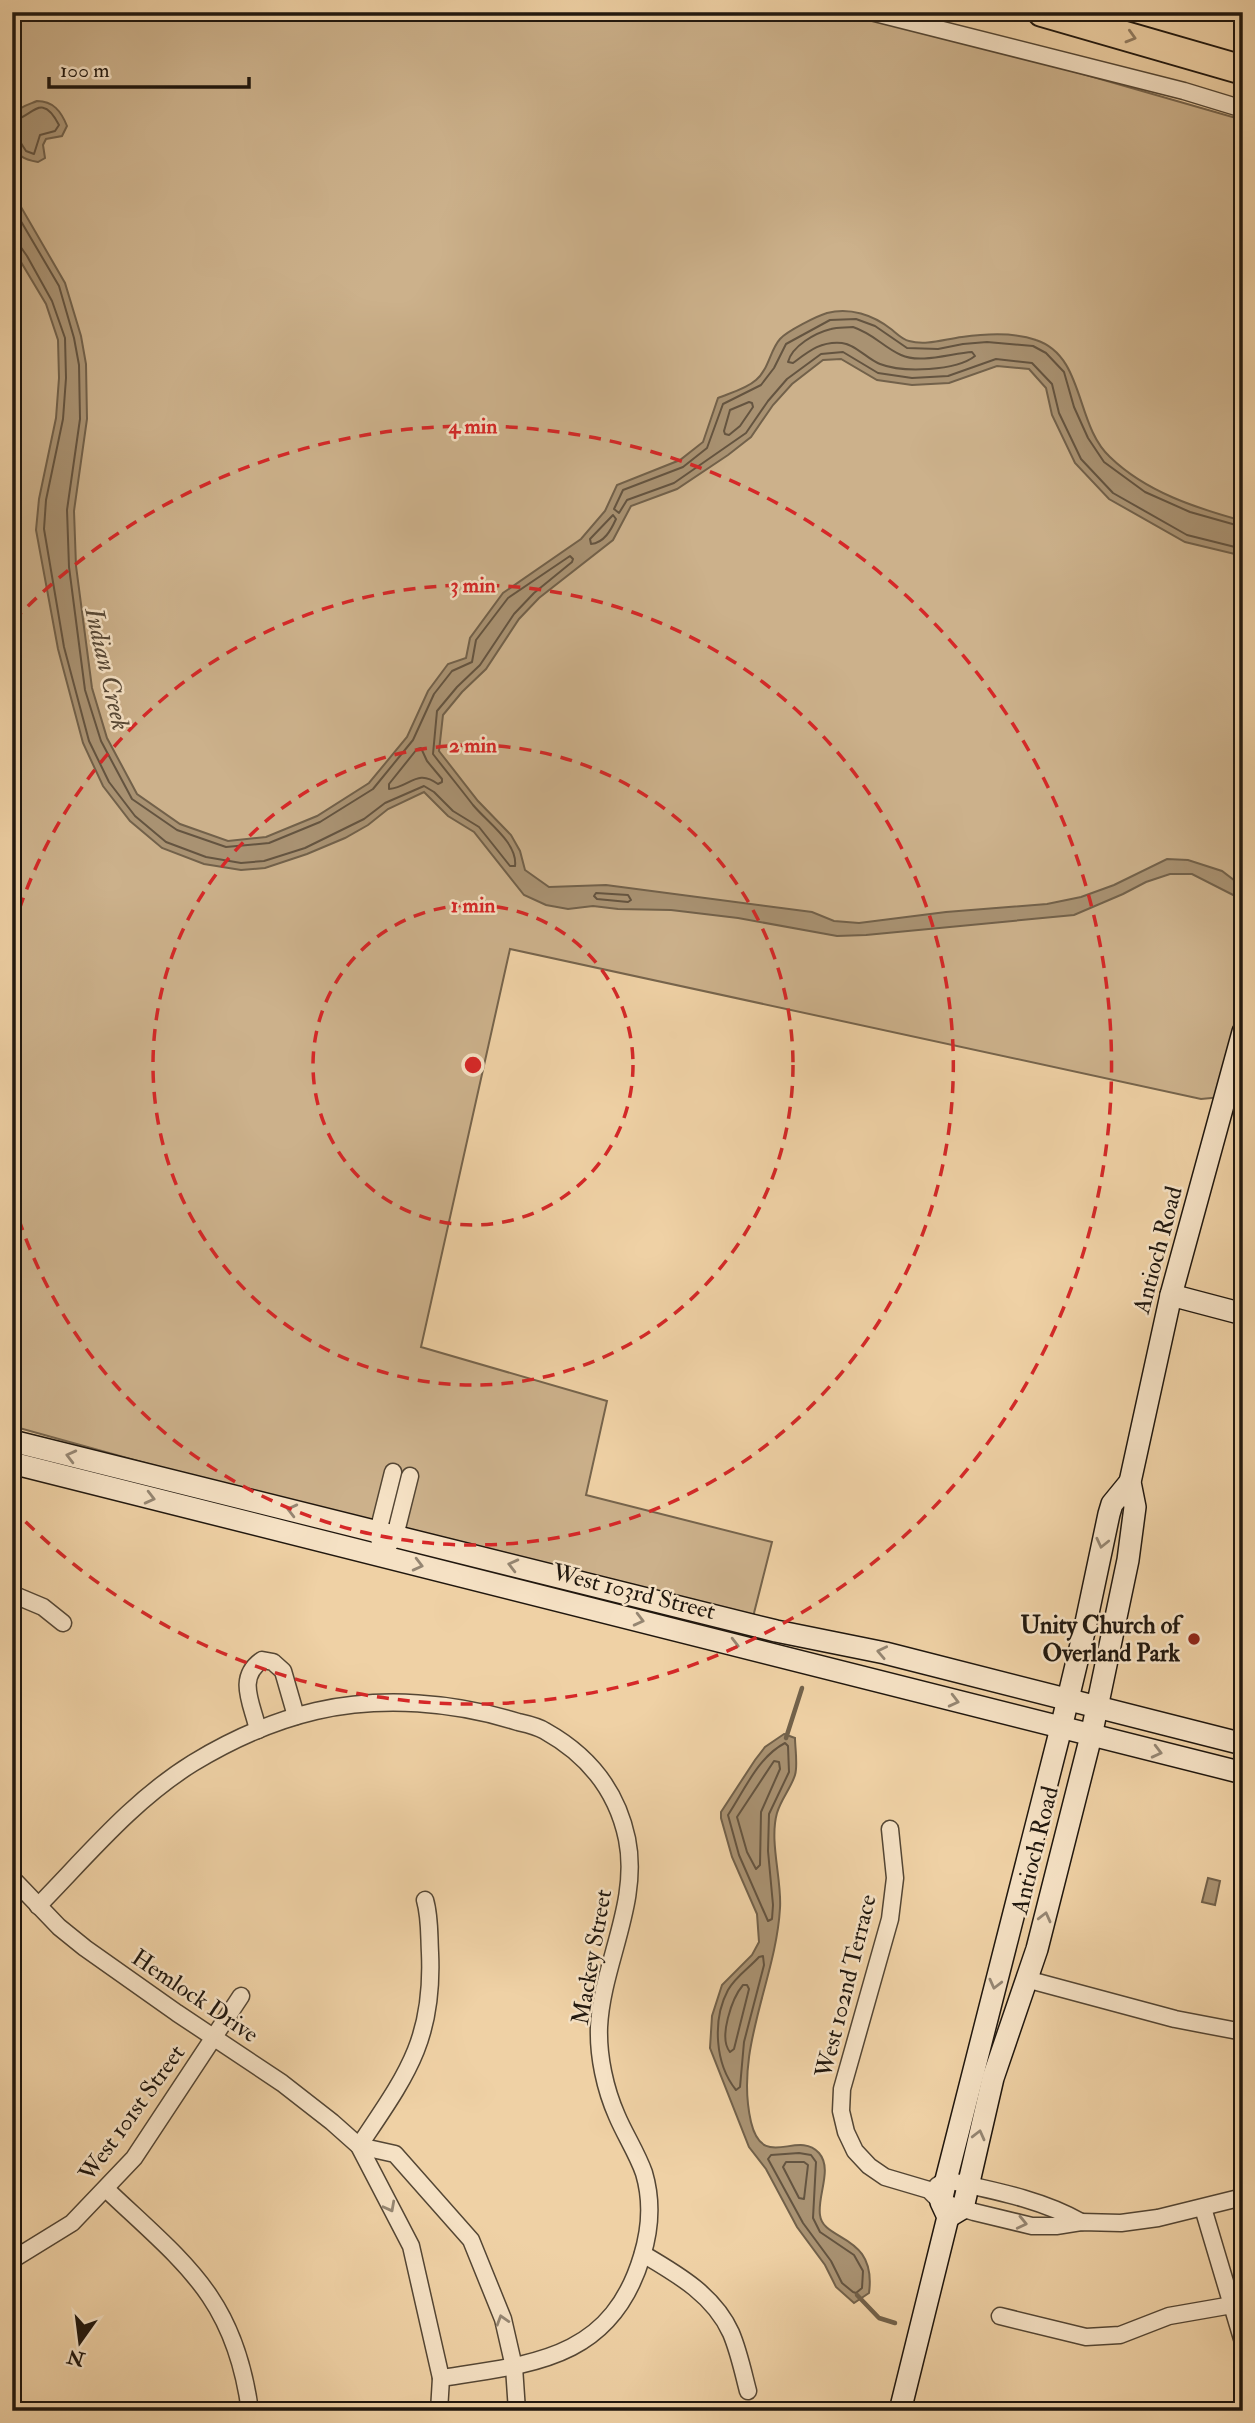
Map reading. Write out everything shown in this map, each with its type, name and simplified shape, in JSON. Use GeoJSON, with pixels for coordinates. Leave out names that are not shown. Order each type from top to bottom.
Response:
{"type":"FeatureCollection","features":[{"type":"Feature","properties":{"kind":"highway"},"geometry":{"type":"LineString","coordinates":[[1042,12],[1243,70]]}},
{"type":"Feature","properties":{"kind":"main road","name":"Antioch Road"},"geometry":{"type":"LineString","coordinates":[[900,2411],[945,2199],[1068,1699],[1109,1514],[1112,1504],[1129,1482],[1171,1295],[1243,1032]]}},
{"type":"Feature","properties":{"kind":"main road"},"geometry":{"type":"LineString","coordinates":[[1171,1295],[1243,1314]]}},
{"type":"Feature","properties":{"kind":"main road","name":"West 103rd Street"},"geometry":{"type":"LineString","coordinates":[[12,1441],[776,1631],[885,1653],[1243,1744]]}},
{"type":"Feature","properties":{"kind":"main road","name":"West 103rd Street"},"geometry":{"type":"LineString","coordinates":[[12,1463],[1243,1773]]}},
{"type":"Feature","properties":{"kind":"main road","name":"Antioch Road"},"geometry":{"type":"LineString","coordinates":[[945,2199],[968,2185],[993,2078],[1037,1949],[1091,1736],[1132,1539],[1135,1507],[1129,1482]]}},
{"type":"Feature","properties":{"kind":"street"},"geometry":{"type":"LineString","coordinates":[[871,12],[1184,91],[1243,109]]}},
{"type":"Feature","properties":{"kind":"street"},"geometry":{"type":"LineString","coordinates":[[382,1555],[387,1534],[393,1472]]}},
{"type":"Feature","properties":{"kind":"street"},"geometry":{"type":"LineString","coordinates":[[387,1534],[410,1476]]}},
{"type":"Feature","properties":{"kind":"street"},"geometry":{"type":"LineString","coordinates":[[12,1594],[43,1607],[63,1623]]}},
{"type":"Feature","properties":{"kind":"street"},"geometry":{"type":"LineString","coordinates":[[258,1730],[246,1680],[250,1668],[262,1660],[273,1662],[283,1671],[296,1716]]}},
{"type":"Feature","properties":{"kind":"street","name":"Mackey Street"},"geometry":{"type":"LineString","coordinates":[[38,1906],[124,1816],[164,1783],[194,1763],[258,1730],[296,1716],[356,1704],[389,1702],[498,1715],[543,1730],[587,1761],[602,1778],[613,1797],[626,1836],[629,1862],[628,1889],[605,1985],[599,2036],[600,2056],[607,2089],[635,2151],[647,2187],[648,2237],[635,2281],[619,2306],[591,2335],[570,2349],[548,2358],[514,2367],[440,2378]]}},
{"type":"Feature","properties":{"kind":"street","name":"West 102nd Terrace"},"geometry":{"type":"LineString","coordinates":[[890,1829],[895,1878],[892,1909],[842,2090],[841,2111],[846,2132],[855,2151],[869,2166],[885,2177],[1032,2226],[1056,2227],[1081,2222],[1121,2223],[1158,2218],[1243,2197]]}},
{"type":"Feature","properties":{"kind":"street","name":"Hemlock Drive"},"geometry":{"type":"LineString","coordinates":[[12,1878],[59,1927],[85,1948],[282,2083],[359,2146],[411,2246],[440,2378],[439,2411]]}},
{"type":"Feature","properties":{"kind":"street"},"geometry":{"type":"LineString","coordinates":[[359,2146],[404,2079],[425,2026],[432,1986],[429,1912],[425,1900]]}},
{"type":"Feature","properties":{"kind":"street"},"geometry":{"type":"LineString","coordinates":[[1026,1979],[1175,2019],[1243,2032]]}},
{"type":"Feature","properties":{"kind":"street","name":"West 101st Street"},"geometry":{"type":"LineString","coordinates":[[12,2260],[72,2223],[134,2158],[240,1996]]}},
{"type":"Feature","properties":{"kind":"street","name":"Hemlock Drive"},"geometry":{"type":"LineString","coordinates":[[359,2146],[395,2154],[471,2240],[503,2319],[514,2367],[517,2411]]}},
{"type":"Feature","properties":{"kind":"street","name":"West 102nd Terrace"},"geometry":{"type":"LineString","coordinates":[[968,2185],[1059,2209],[1081,2222]]}},
{"type":"Feature","properties":{"kind":"street"},"geometry":{"type":"LineString","coordinates":[[106,2189],[185,2263],[216,2303],[236,2344],[246,2379],[250,2411]]}},
{"type":"Feature","properties":{"kind":"street"},"geometry":{"type":"LineString","coordinates":[[1203,2208],[1237,2314],[1243,2342]]}},
{"type":"Feature","properties":{"kind":"street"},"geometry":{"type":"LineString","coordinates":[[643,2255],[681,2276],[714,2307],[730,2330],[738,2350],[748,2392]]}},
{"type":"Feature","properties":{"kind":"street"},"geometry":{"type":"LineString","coordinates":[[1000,2316],[1086,2337],[1120,2334],[1169,2316],[1237,2314]]}},
{"type":"Feature","properties":{"kind":"shaded area"},"geometry":{"type":"Polygon","coordinates":[[[12,12],[415,12],[439,19],[441,12],[840,12],[1055,66],[1243,120],[1243,1095],[1201,1099],[510,949],[421,1347],[607,1401],[586,1495],[772,1542],[753,1617],[199,1478],[12,1426],[12,12]]]}},
{"type":"Feature","properties":{"kind":"water"},"geometry":{"type":"Polygon","coordinates":[[[37,101],[56,108],[67,126],[62,136],[46,139],[43,145],[45,158],[38,162],[21,156],[15,147],[12,128],[16,112],[37,101]]]}},
{"type":"Feature","properties":{"kind":"water"},"geometry":{"type":"Polygon","coordinates":[[[12,195],[65,283],[81,336],[86,364],[87,419],[74,511],[76,566],[92,688],[107,738],[137,794],[180,824],[228,841],[266,837],[317,816],[369,783],[407,737],[428,691],[448,664],[466,658],[470,638],[503,593],[581,539],[605,511],[617,485],[680,460],[703,442],[718,398],[756,380],[777,343],[784,336],[822,315],[844,311],[869,316],[904,339],[915,342],[980,335],[1009,335],[1027,337],[1052,348],[1072,376],[1091,427],[1110,457],[1139,480],[1172,497],[1243,521],[1243,556],[1185,542],[1109,499],[1075,463],[1052,415],[1046,388],[1029,369],[997,366],[949,383],[912,385],[877,380],[841,359],[823,360],[792,384],[773,405],[751,437],[677,489],[631,506],[613,540],[539,598],[519,619],[486,669],[443,715],[439,751],[478,801],[511,835],[520,851],[525,870],[549,887],[606,885],[812,912],[834,921],[859,923],[946,912],[1047,904],[1081,897],[1114,885],[1167,859],[1188,860],[1222,871],[1243,887],[1243,900],[1192,874],[1170,874],[1074,915],[837,936],[738,918],[671,910],[593,906],[568,909],[546,905],[524,895],[474,832],[448,816],[424,792],[388,809],[345,838],[265,868],[241,870],[204,864],[162,848],[130,821],[103,786],[83,743],[58,649],[36,530],[39,499],[56,418],[58,340],[46,304],[12,247],[12,195]]]}},
{"type":"Feature","properties":{"kind":"water"},"geometry":{"type":"Polygon","coordinates":[[[784,1734],[795,1738],[796,1771],[779,1808],[775,1824],[780,1908],[777,1935],[752,2041],[747,2095],[756,2137],[764,2145],[810,2147],[823,2159],[825,2175],[820,2215],[823,2224],[858,2249],[865,2259],[869,2274],[869,2293],[854,2303],[836,2287],[825,2265],[797,2227],[766,2169],[749,2147],[710,2048],[712,2016],[722,1985],[752,1955],[759,1942],[757,1914],[732,1857],[721,1812],[765,1747],[784,1734]]]}},
{"type":"Feature","properties":{"kind":"water"},"geometry":{"type":"Polygon","coordinates":[[[1208,1878],[1220,1881],[1215,1905],[1202,1902],[1208,1878]]]}},
{"type":"Feature","properties":{"kind":"waterway"},"geometry":{"type":"LineString","coordinates":[[786,1738],[802,1688]]}},
{"type":"Feature","properties":{"kind":"waterway"},"geometry":{"type":"LineString","coordinates":[[857,2295],[879,2318],[895,2323]]}},
{"type":"Feature","properties":{"kind":"place","name":"Unity Church of Overland Park"},"geometry":{"type":"Point","coordinates":[1194,1639]}},
{"type":"Feature","properties":{"kind":"water label","name":"Indian Creek"},"geometry":{"type":"Point","coordinates":[107,669]}}]}
